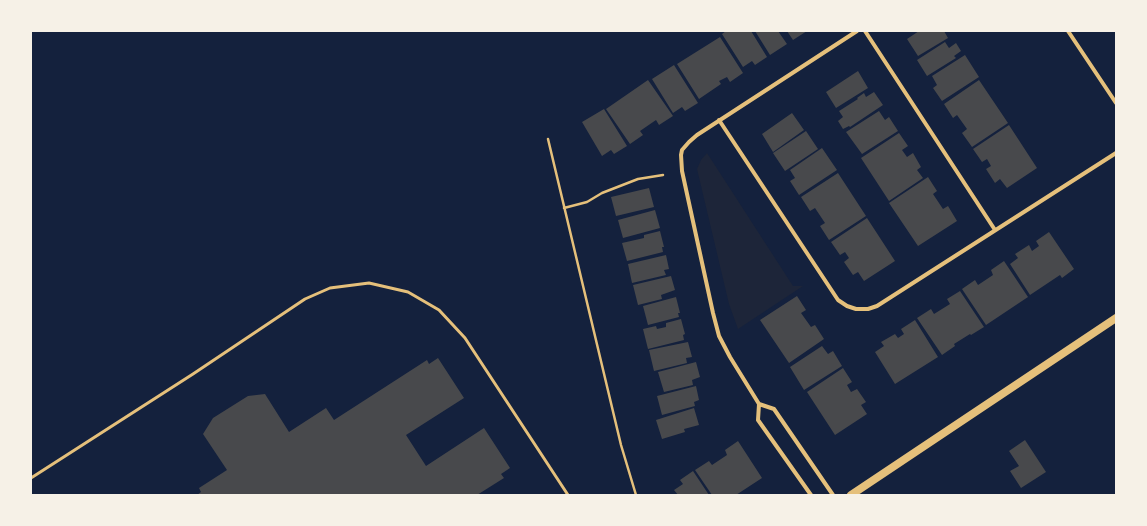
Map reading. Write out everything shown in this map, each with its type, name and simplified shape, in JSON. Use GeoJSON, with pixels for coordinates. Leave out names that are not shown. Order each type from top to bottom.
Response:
{"type":"FeatureCollection","features":[{"type":"Feature","properties":{"kind":"main road"},"geometry":{"type":"LineString","coordinates":[[851,495],[1116,318]]}},
{"type":"Feature","properties":{"kind":"street"},"geometry":{"type":"LineString","coordinates":[[811,495],[758,420],[759,404],[719,336],[712,313],[682,171],[681,155],[682,150],[688,142],[697,135],[857,31]]}},
{"type":"Feature","properties":{"kind":"street"},"geometry":{"type":"LineString","coordinates":[[865,31],[995,230]]}},
{"type":"Feature","properties":{"kind":"street"},"geometry":{"type":"LineString","coordinates":[[1068,31],[1116,103]]}},
{"type":"Feature","properties":{"kind":"street"},"geometry":{"type":"LineString","coordinates":[[719,120],[838,300],[847,306],[856,309],[868,309],[877,306],[1116,153]]}},
{"type":"Feature","properties":{"kind":"street"},"geometry":{"type":"LineString","coordinates":[[759,404],[774,409],[833,495]]}},
{"type":"Feature","properties":{"kind":"lane"},"geometry":{"type":"LineString","coordinates":[[31,478],[193,374],[305,299],[330,288],[369,283],[408,292],[439,310],[465,338],[568,495]]}},
{"type":"Feature","properties":{"kind":"path"},"geometry":{"type":"LineString","coordinates":[[548,139],[621,445],[636,495]]}},
{"type":"Feature","properties":{"kind":"path"},"geometry":{"type":"LineString","coordinates":[[564,208],[587,202],[602,193],[638,179],[663,175]]}},
{"type":"Feature","properties":{"kind":"shaded area"},"geometry":{"type":"Polygon","coordinates":[[[707,153],[793,286],[803,286],[738,329],[729,304],[697,169],[701,160],[707,153]]]}},
{"type":"Feature","properties":{"kind":"building"},"geometry":{"type":"Polygon","coordinates":[[[726,31],[751,31],[767,57],[755,65],[752,61],[743,67],[722,34],[726,31]]]}},
{"type":"Feature","properties":{"kind":"building"},"geometry":{"type":"Polygon","coordinates":[[[755,31],[778,31],[787,44],[770,55],[755,31]]]}},
{"type":"Feature","properties":{"kind":"building"},"geometry":{"type":"Polygon","coordinates":[[[787,31],[807,31],[793,40],[787,31]]]}},
{"type":"Feature","properties":{"kind":"building"},"geometry":{"type":"Polygon","coordinates":[[[919,31],[944,31],[948,38],[918,56],[907,39],[919,31]]]}},
{"type":"Feature","properties":{"kind":"building"},"geometry":{"type":"Polygon","coordinates":[[[720,37],[743,73],[730,82],[727,77],[719,81],[721,84],[699,99],[677,64],[720,37]]]}},
{"type":"Feature","properties":{"kind":"building"},"geometry":{"type":"Polygon","coordinates":[[[945,42],[949,48],[956,43],[961,51],[954,56],[956,58],[927,76],[917,60],[945,42]]]}},
{"type":"Feature","properties":{"kind":"building"},"geometry":{"type":"Polygon","coordinates":[[[965,55],[979,77],[942,101],[933,88],[937,85],[932,76],[965,55]]]}},
{"type":"Feature","properties":{"kind":"building"},"geometry":{"type":"Polygon","coordinates":[[[674,65],[698,103],[685,111],[682,107],[673,113],[652,79],[674,65]]]}},
{"type":"Feature","properties":{"kind":"building"},"geometry":{"type":"Polygon","coordinates":[[[858,71],[868,88],[836,108],[826,92],[858,71]]]}},
{"type":"Feature","properties":{"kind":"building"},"geometry":{"type":"Polygon","coordinates":[[[648,80],[673,116],[659,125],[656,120],[640,131],[643,135],[630,144],[606,109],[648,80]]]}},
{"type":"Feature","properties":{"kind":"building"},"geometry":{"type":"Polygon","coordinates":[[[979,80],[1008,123],[972,147],[962,133],[967,129],[957,115],[953,118],[944,104],[979,80]]]}},
{"type":"Feature","properties":{"kind":"building"},"geometry":{"type":"Polygon","coordinates":[[[874,92],[883,105],[850,127],[849,126],[843,129],[838,121],[843,117],[839,111],[858,99],[857,98],[864,93],[866,97],[874,92]]]}},
{"type":"Feature","properties":{"kind":"building"},"geometry":{"type":"Polygon","coordinates":[[[604,109],[627,146],[614,154],[611,150],[602,156],[582,122],[604,109]]]}},
{"type":"Feature","properties":{"kind":"building"},"geometry":{"type":"Polygon","coordinates":[[[879,111],[885,120],[889,117],[898,131],[862,154],[846,132],[879,111]]]}},
{"type":"Feature","properties":{"kind":"building"},"geometry":{"type":"Polygon","coordinates":[[[792,113],[804,130],[773,152],[762,134],[792,113]]]}},
{"type":"Feature","properties":{"kind":"building"},"geometry":{"type":"Polygon","coordinates":[[[1009,125],[1037,168],[1007,188],[1000,179],[995,183],[986,169],[991,166],[987,159],[982,162],[973,149],[1009,125]]]}},
{"type":"Feature","properties":{"kind":"building"},"geometry":{"type":"Polygon","coordinates":[[[806,131],[818,149],[785,171],[773,153],[806,131]]]}},
{"type":"Feature","properties":{"kind":"building"},"geometry":{"type":"Polygon","coordinates":[[[899,133],[908,146],[902,150],[907,157],[913,153],[921,167],[917,170],[923,178],[889,201],[861,158],[899,133]]]}},
{"type":"Feature","properties":{"kind":"building"},"geometry":{"type":"Polygon","coordinates":[[[822,148],[837,170],[799,195],[790,181],[795,178],[790,170],[822,148]]]}},
{"type":"Feature","properties":{"kind":"building"},"geometry":{"type":"Polygon","coordinates":[[[838,173],[866,216],[829,240],[820,226],[825,223],[815,208],[810,211],[801,197],[838,173]]]}},
{"type":"Feature","properties":{"kind":"building"},"geometry":{"type":"Polygon","coordinates":[[[928,177],[937,191],[933,194],[943,209],[948,206],[957,221],[918,246],[889,203],[928,177]]]}},
{"type":"Feature","properties":{"kind":"building"},"geometry":{"type":"Polygon","coordinates":[[[649,188],[654,207],[616,216],[611,197],[649,188]]]}},
{"type":"Feature","properties":{"kind":"building"},"geometry":{"type":"Polygon","coordinates":[[[655,210],[660,228],[623,238],[618,220],[655,210]]]}},
{"type":"Feature","properties":{"kind":"building"},"geometry":{"type":"Polygon","coordinates":[[[867,218],[895,261],[864,281],[858,272],[853,275],[844,262],[849,258],[845,252],[840,255],[831,242],[867,218]]]}},
{"type":"Feature","properties":{"kind":"building"},"geometry":{"type":"Polygon","coordinates":[[[660,231],[664,247],[662,247],[663,252],[627,261],[622,243],[644,238],[644,235],[660,231]]]}},
{"type":"Feature","properties":{"kind":"building"},"geometry":{"type":"Polygon","coordinates":[[[1049,232],[1074,269],[1062,278],[1060,275],[1030,295],[1010,264],[1018,258],[1015,254],[1029,245],[1032,251],[1039,246],[1036,241],[1049,232]]]}},
{"type":"Feature","properties":{"kind":"building"},"geometry":{"type":"Polygon","coordinates":[[[666,255],[669,269],[664,270],[666,275],[632,283],[628,264],[666,255]]]}},
{"type":"Feature","properties":{"kind":"building"},"geometry":{"type":"Polygon","coordinates":[[[1004,261],[1028,297],[986,325],[962,289],[975,280],[978,285],[993,275],[991,270],[1004,261]]]}},
{"type":"Feature","properties":{"kind":"building"},"geometry":{"type":"Polygon","coordinates":[[[671,276],[675,290],[661,295],[662,299],[638,305],[633,285],[671,276]]]}},
{"type":"Feature","properties":{"kind":"building"},"geometry":{"type":"Polygon","coordinates":[[[960,291],[984,327],[954,344],[955,346],[942,355],[917,318],[931,309],[934,314],[950,304],[947,299],[960,291]]]}},
{"type":"Feature","properties":{"kind":"building"},"geometry":{"type":"Polygon","coordinates":[[[797,296],[806,310],[801,313],[811,327],[815,325],[824,339],[789,363],[760,320],[797,296]]]}},
{"type":"Feature","properties":{"kind":"building"},"geometry":{"type":"Polygon","coordinates":[[[676,297],[680,313],[678,313],[679,317],[648,325],[643,306],[676,297]]]}},
{"type":"Feature","properties":{"kind":"building"},"geometry":{"type":"Polygon","coordinates":[[[681,319],[685,334],[683,335],[684,340],[648,349],[643,329],[656,326],[657,329],[666,327],[666,323],[681,319]]]}},
{"type":"Feature","properties":{"kind":"building"},"geometry":{"type":"Polygon","coordinates":[[[915,320],[938,357],[895,384],[875,352],[884,346],[881,342],[895,334],[898,338],[904,334],[901,329],[915,320]]]}},
{"type":"Feature","properties":{"kind":"building"},"geometry":{"type":"Polygon","coordinates":[[[688,342],[692,357],[686,358],[687,363],[654,371],[649,350],[688,342]]]}},
{"type":"Feature","properties":{"kind":"building"},"geometry":{"type":"Polygon","coordinates":[[[822,346],[828,354],[833,351],[842,366],[804,390],[790,367],[822,346]]]}},
{"type":"Feature","properties":{"kind":"building"},"geometry":{"type":"Polygon","coordinates":[[[438,358],[464,398],[406,435],[426,466],[484,428],[510,468],[501,474],[504,478],[477,495],[197,495],[201,492],[199,488],[227,470],[203,434],[213,418],[248,396],[265,394],[289,432],[326,408],[334,420],[427,360],[429,364],[438,358]]]}},
{"type":"Feature","properties":{"kind":"building"},"geometry":{"type":"Polygon","coordinates":[[[696,362],[700,377],[692,380],[693,385],[664,392],[658,372],[696,362]]]}},
{"type":"Feature","properties":{"kind":"building"},"geometry":{"type":"Polygon","coordinates":[[[843,368],[852,382],[847,385],[851,392],[857,389],[866,402],[861,405],[867,414],[835,435],[807,392],[843,368]]]}},
{"type":"Feature","properties":{"kind":"building"},"geometry":{"type":"Polygon","coordinates":[[[696,386],[699,400],[694,402],[695,406],[662,415],[657,396],[696,386]]]}},
{"type":"Feature","properties":{"kind":"building"},"geometry":{"type":"Polygon","coordinates":[[[694,408],[699,425],[684,429],[685,432],[662,439],[656,420],[694,408]]]}},
{"type":"Feature","properties":{"kind":"building"},"geometry":{"type":"Polygon","coordinates":[[[1025,440],[1046,472],[1021,488],[1010,471],[1019,466],[1009,451],[1025,440]]]}},
{"type":"Feature","properties":{"kind":"building"},"geometry":{"type":"Polygon","coordinates":[[[738,441],[762,478],[736,495],[712,495],[695,470],[709,461],[712,465],[727,455],[725,450],[738,441]]]}},
{"type":"Feature","properties":{"kind":"building"},"geometry":{"type":"Polygon","coordinates":[[[693,471],[709,495],[678,495],[674,490],[683,484],[680,480],[693,471]]]}}]}
